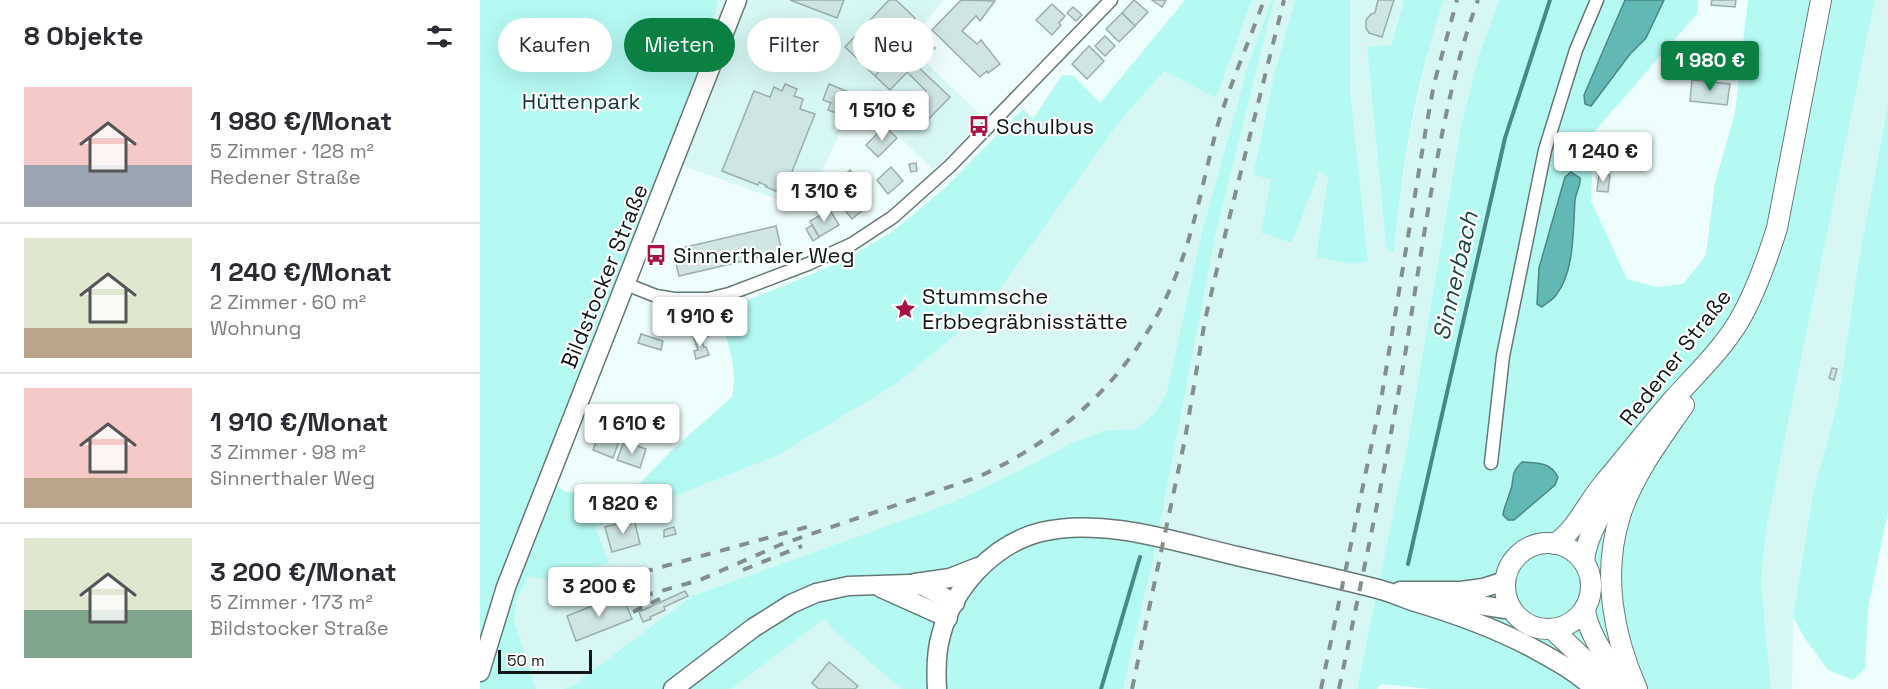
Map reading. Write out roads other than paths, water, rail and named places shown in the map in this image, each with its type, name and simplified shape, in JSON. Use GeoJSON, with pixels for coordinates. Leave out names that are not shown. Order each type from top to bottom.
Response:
{"type":"FeatureCollection","features":[{"type":"Feature","properties":{"kind":"main road","name":"Bildstocker Straße"},"geometry":{"type":"LineString","coordinates":[[480,672],[506,586],[737,0]]}},
{"type":"Feature","properties":{"kind":"main road","name":"Redener Straße"},"geometry":{"type":"LineString","coordinates":[[1555,544],[1561,540],[1600,487],[1738,324],[1752,297],[1769,256],[1777,228],[1821,0]]}},
{"type":"Feature","properties":{"kind":"main road"},"geometry":{"type":"LineString","coordinates":[[1637,689],[1626,663],[1613,615],[1612,553],[1620,517],[1630,492],[1652,452],[1738,324]]}},
{"type":"Feature","properties":{"kind":"main road"},"geometry":{"type":"LineString","coordinates":[[1584,562],[1569,549],[1555,544],[1530,547],[1512,563],[1505,581],[1506,596],[1512,610],[1528,624],[1540,628],[1563,627],[1575,620],[1590,594],[1590,581],[1584,554],[1591,535],[1611,498],[1656,435],[1711,366]]}},
{"type":"Feature","properties":{"kind":"main road"},"geometry":{"type":"LineString","coordinates":[[937,689],[940,636],[968,580],[1010,545],[1039,533],[1067,528],[1100,527],[1381,589],[1463,616],[1516,639],[1582,677],[1594,689]]}},
{"type":"Feature","properties":{"kind":"main road"},"geometry":{"type":"LineString","coordinates":[[673,689],[753,628],[791,604],[816,593],[848,586],[909,584],[950,578],[985,564]]}},
{"type":"Feature","properties":{"kind":"main road"},"geometry":{"type":"LineString","coordinates":[[1407,592],[1461,591],[1483,588],[1505,581]]}},
{"type":"Feature","properties":{"kind":"main road"},"geometry":{"type":"LineString","coordinates":[[909,584],[923,586],[951,610]]}},
{"type":"Feature","properties":{"kind":"main road"},"geometry":{"type":"LineString","coordinates":[[874,585],[951,610]]}},
{"type":"Feature","properties":{"kind":"main road"},"geometry":{"type":"LineString","coordinates":[[1381,589],[1512,610]]}},
{"type":"Feature","properties":{"kind":"main road"},"geometry":{"type":"LineString","coordinates":[[1584,608],[1592,633],[1626,689]]}},
{"type":"Feature","properties":{"kind":"main road"},"geometry":{"type":"LineString","coordinates":[[1552,629],[1584,659],[1610,689]]}},
{"type":"Feature","properties":{"kind":"street"},"geometry":{"type":"LineString","coordinates":[[626,284],[656,296],[674,299],[708,299],[729,294],[798,268],[852,244],[893,217],[950,166],[1111,0]]}},
{"type":"Feature","properties":{"kind":"street"},"geometry":{"type":"LineString","coordinates":[[1491,463],[1503,356],[1545,150],[1576,50],[1597,0]]}},
{"type":"Feature","properties":{"kind":"waterway","name":"Sinnerbach"},"geometry":{"type":"LineString","coordinates":[[1408,564],[1505,138],[1550,0]]}},
{"type":"Feature","properties":{"kind":"waterway","name":"Sinnerbach"},"geometry":{"type":"LineString","coordinates":[[1101,689],[1140,557]]}},
{"type":"Feature","properties":{"kind":"railway"},"geometry":{"type":"LineString","coordinates":[[643,596],[700,580],[782,544],[978,477],[1045,439],[1101,392],[1146,334],[1165,301],[1180,265],[1196,213],[1218,124],[1264,0]]}},
{"type":"Feature","properties":{"kind":"railway"},"geometry":{"type":"LineString","coordinates":[[1132,689],[1185,439],[1205,320],[1284,0]]}},
{"type":"Feature","properties":{"kind":"railway"},"geometry":{"type":"LineString","coordinates":[[1321,689],[1382,394],[1434,84],[1457,0]]}},
{"type":"Feature","properties":{"kind":"railway"},"geometry":{"type":"LineString","coordinates":[[1339,689],[1390,439],[1439,149],[1460,55],[1478,0]]}},
{"type":"Feature","properties":{"kind":"railway"},"geometry":{"type":"LineString","coordinates":[[568,600],[647,571],[814,525]]}},
{"type":"Feature","properties":{"kind":"railway"},"geometry":{"type":"LineString","coordinates":[[743,570],[802,546]]}},
{"type":"Feature","properties":{"kind":"railway"},"geometry":{"type":"LineString","coordinates":[[633,612],[666,596]]}},
{"type":"Feature","properties":{"kind":"place","name":"Schulbus"},"geometry":{"type":"Point","coordinates":[979,126]}},
{"type":"Feature","properties":{"kind":"place","name":"Sinnerthaler Weg"},"geometry":{"type":"Point","coordinates":[656,255]}},
{"type":"Feature","properties":{"kind":"place","name":"Stummsche Erbbegräbnisstätte"},"geometry":{"type":"Point","coordinates":[905,309]}},
{"type":"Feature","properties":{"kind":"park label","name":"Hüttenpark"},"geometry":{"type":"Point","coordinates":[581,101]}}]}
